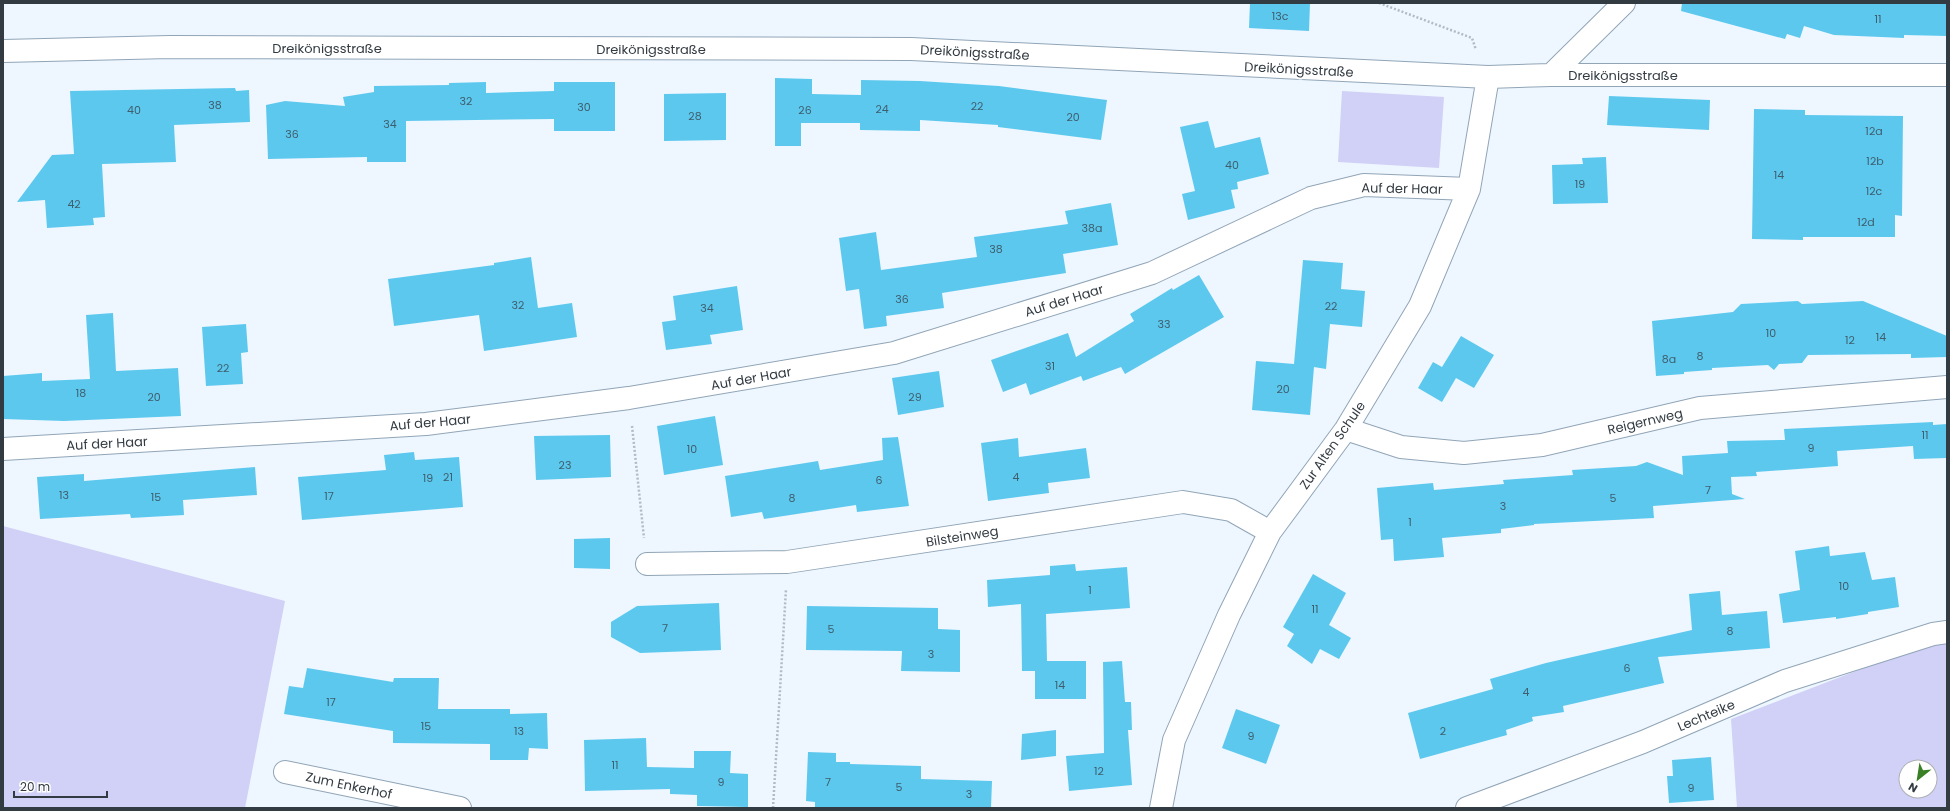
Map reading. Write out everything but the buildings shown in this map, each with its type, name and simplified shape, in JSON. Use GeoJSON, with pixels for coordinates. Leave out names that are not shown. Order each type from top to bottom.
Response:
{"type":"FeatureCollection","features":[{"type":"Feature","properties":{"kind":"street"},"geometry":{"type":"LineString","coordinates":[[1551,75],[1624,3]]}},
{"type":"Feature","properties":{"kind":"street","name":"Dreikönigsstraße"},"geometry":{"type":"LineString","coordinates":[[3,51],[170,47],[911,49],[1488,77],[1551,75],[1947,75]]}},
{"type":"Feature","properties":{"kind":"street","name":"Zur Alten Schule"},"geometry":{"type":"LineString","coordinates":[[1161,808],[1174,740],[1229,615],[1270,532],[1346,429],[1420,306],[1470,189],[1488,77]]}},
{"type":"Feature","properties":{"kind":"street","name":"Auf der Haar"},"geometry":{"type":"LineString","coordinates":[[3,449],[426,424],[629,398],[894,354],[1152,273],[1311,198],[1364,185],[1470,189]]}},
{"type":"Feature","properties":{"kind":"street","name":"Reigernweg"},"geometry":{"type":"LineString","coordinates":[[1346,429],[1401,447],[1464,453],[1542,445],[1700,408],[1947,387]]}},
{"type":"Feature","properties":{"kind":"street","name":"Bilsteinweg"},"geometry":{"type":"LineString","coordinates":[[647,564],[788,562],[1183,502],[1231,510],[1270,532]]}},
{"type":"Feature","properties":{"kind":"street","name":"Lechteike"},"geometry":{"type":"LineString","coordinates":[[1467,808],[1643,742],[1785,680],[1933,634],[1947,632]]}},
{"type":"Feature","properties":{"kind":"street","name":"Zum Enkerhof"},"geometry":{"type":"LineString","coordinates":[[285,772],[460,808]]}},
{"type":"Feature","properties":{"kind":"path"},"geometry":{"type":"LineString","coordinates":[[1379,3],[1472,38],[1488,77]]}},
{"type":"Feature","properties":{"kind":"path"},"geometry":{"type":"LineString","coordinates":[[629,398],[647,564]]}},
{"type":"Feature","properties":{"kind":"path"},"geometry":{"type":"LineString","coordinates":[[773,808],[788,562]]}},
{"type":"Feature","properties":{"kind":"shaded area"},"geometry":{"type":"Polygon","coordinates":[[[1342,91],[1444,97],[1439,168],[1338,162],[1342,91]]]}},
{"type":"Feature","properties":{"kind":"shaded area"},"geometry":{"type":"Polygon","coordinates":[[[3,526],[285,601],[245,808],[3,808],[3,526]]]}},
{"type":"Feature","properties":{"kind":"shaded area"},"geometry":{"type":"Polygon","coordinates":[[[1947,636],[1947,808],[1737,808],[1731,719],[1947,636]]]}}]}
